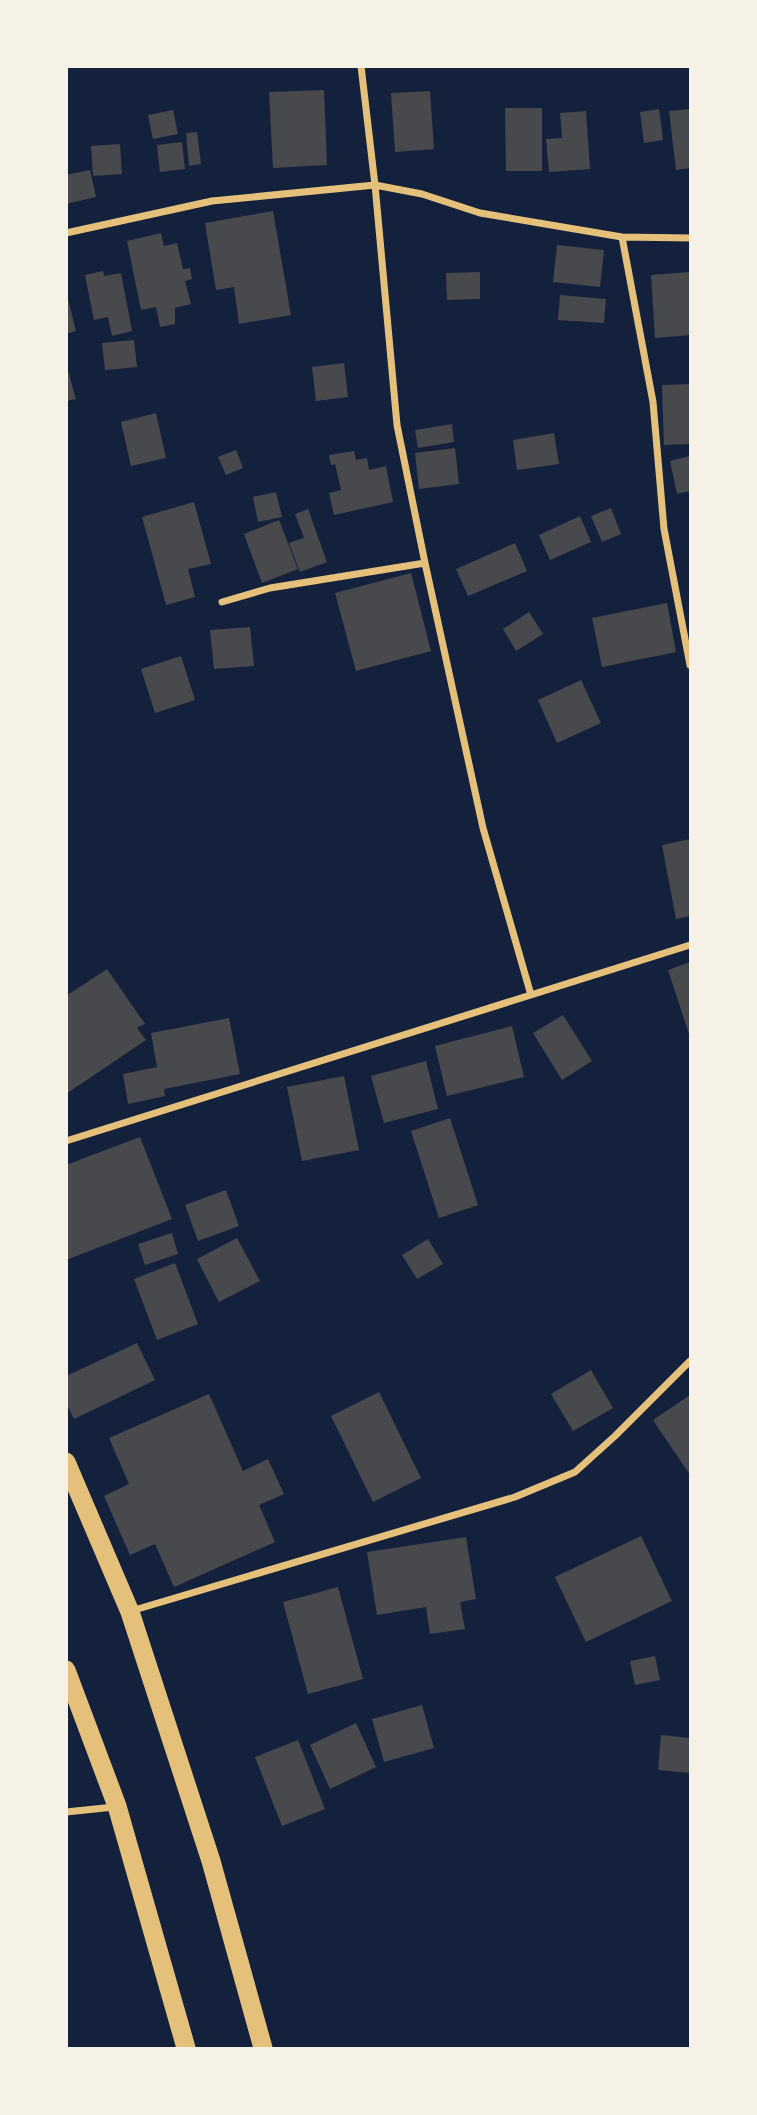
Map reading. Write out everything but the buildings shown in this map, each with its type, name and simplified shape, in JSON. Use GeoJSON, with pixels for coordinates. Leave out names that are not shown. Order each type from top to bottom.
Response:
{"type":"FeatureCollection","features":[{"type":"Feature","properties":{"kind":"highway"},"geometry":{"type":"LineString","coordinates":[[66,1462],[130,1612],[211,1861],[263,2049]]}},
{"type":"Feature","properties":{"kind":"highway"},"geometry":{"type":"LineString","coordinates":[[66,1670],[117,1806],[186,2049]]}},
{"type":"Feature","properties":{"kind":"street"},"geometry":{"type":"LineString","coordinates":[[361,66],[397,425],[483,828],[531,995]]}},
{"type":"Feature","properties":{"kind":"street"},"geometry":{"type":"LineString","coordinates":[[66,233],[212,201],[375,185],[422,194],[480,213],[622,237],[691,238]]}},
{"type":"Feature","properties":{"kind":"street"},"geometry":{"type":"LineString","coordinates":[[622,237],[653,402],[664,529],[691,665]]}},
{"type":"Feature","properties":{"kind":"street"},"geometry":{"type":"LineString","coordinates":[[222,602],[270,588],[425,563]]}},
{"type":"Feature","properties":{"kind":"street"},"geometry":{"type":"LineString","coordinates":[[66,1141],[691,945]]}},
{"type":"Feature","properties":{"kind":"street"},"geometry":{"type":"LineString","coordinates":[[130,1612],[515,1497],[575,1472],[691,1361]]}},
{"type":"Feature","properties":{"kind":"street"},"geometry":{"type":"LineString","coordinates":[[66,1812],[117,1806]]}}]}
